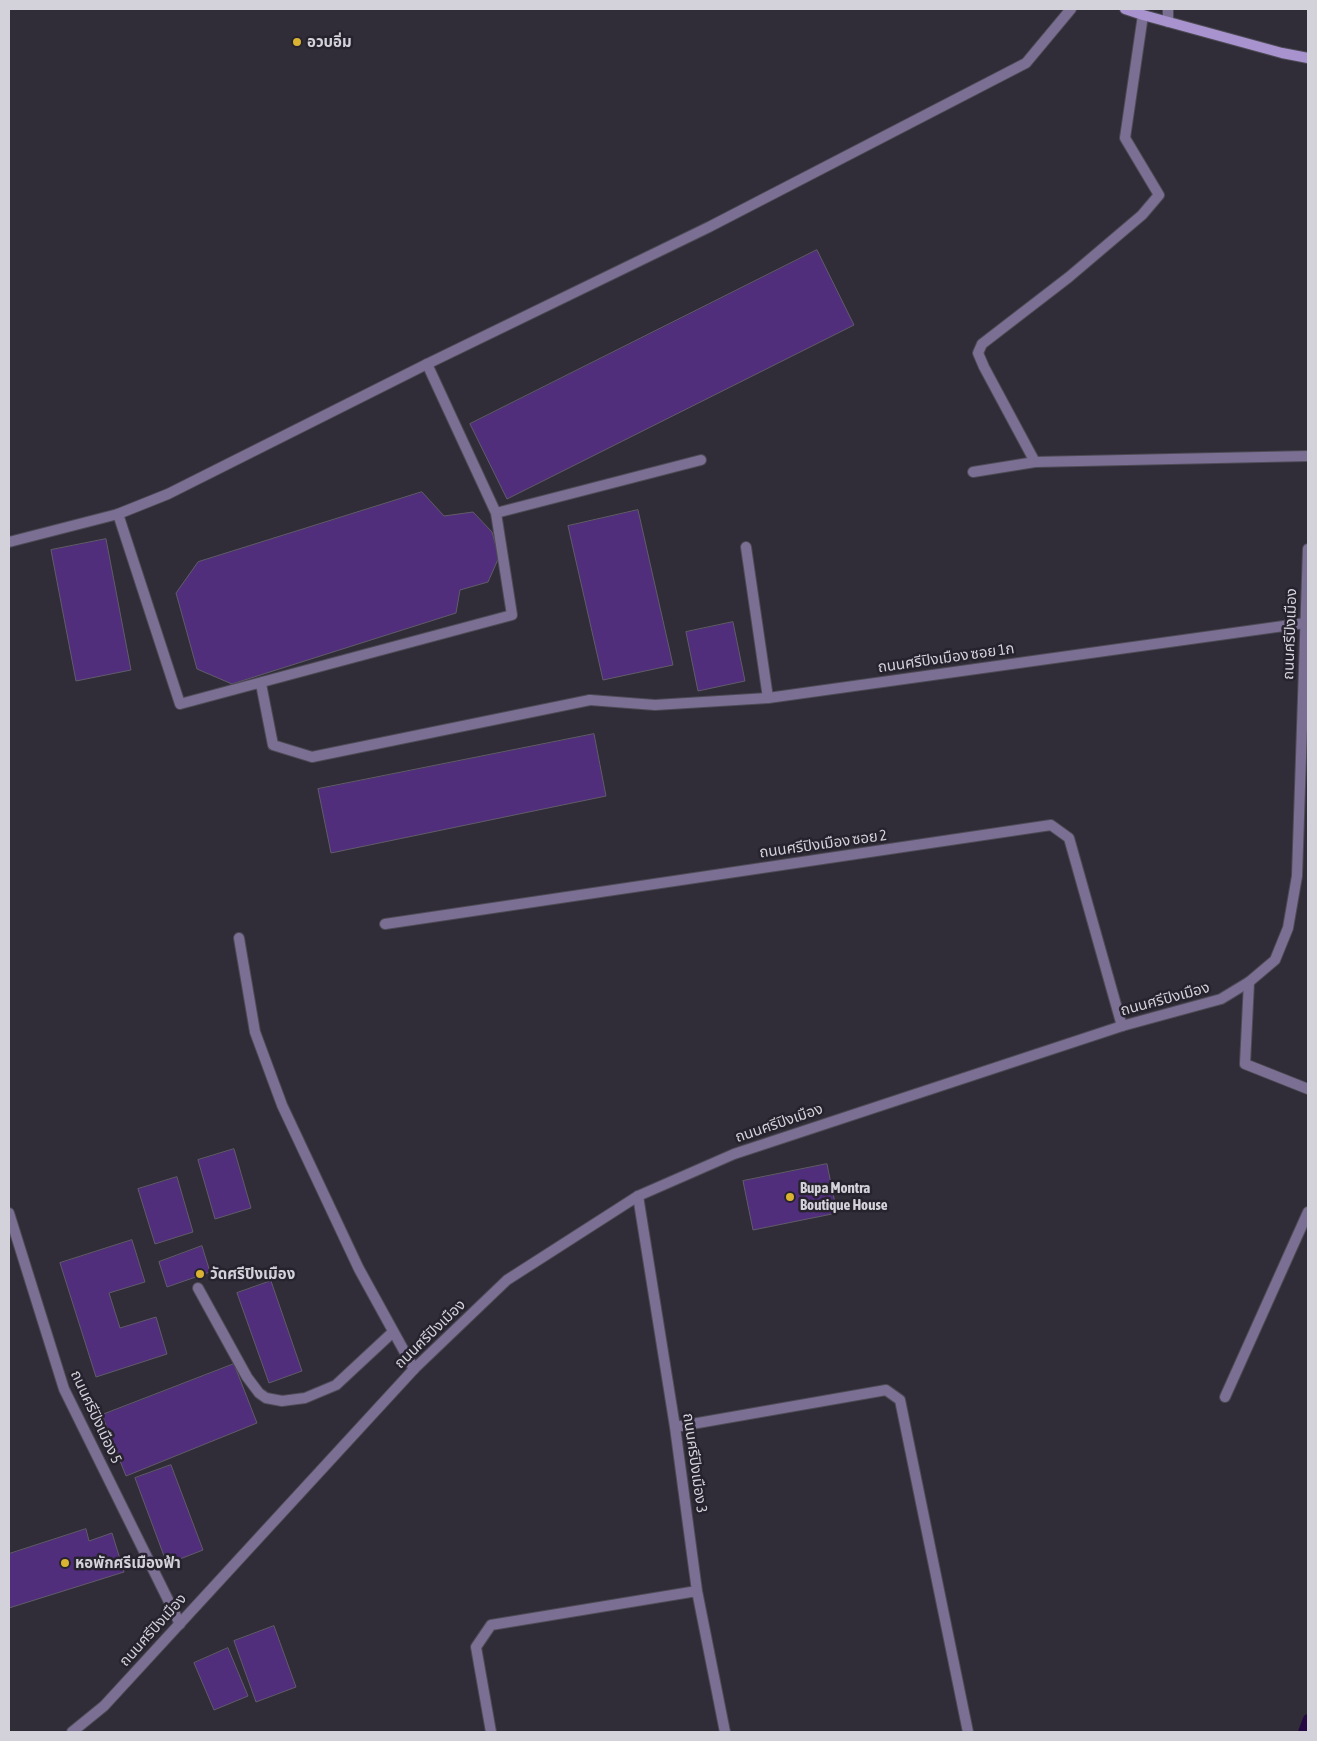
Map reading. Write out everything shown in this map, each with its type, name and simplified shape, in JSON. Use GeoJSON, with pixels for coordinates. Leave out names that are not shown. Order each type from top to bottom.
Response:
{"type":"FeatureCollection","features":[{"type":"Feature","properties":{"kind":"main road"},"geometry":{"type":"LineString","coordinates":[[1125,9],[1282,53],[1308,58]]}},
{"type":"Feature","properties":{"kind":"street"},"geometry":{"type":"LineString","coordinates":[[9,542],[118,514],[168,494],[427,364],[709,227],[1026,64],[1071,9]]}},
{"type":"Feature","properties":{"kind":"street"},"geometry":{"type":"LineString","coordinates":[[1168,9],[1168,22]]}},
{"type":"Feature","properties":{"kind":"street"},"geometry":{"type":"LineString","coordinates":[[1035,462],[978,353],[982,344],[1069,278],[1142,215],[1159,195],[1125,138],[1142,15]]}},
{"type":"Feature","properties":{"kind":"street"},"geometry":{"type":"LineString","coordinates":[[118,514],[180,704],[261,684],[512,615],[496,513],[427,364]]}},
{"type":"Feature","properties":{"kind":"street"},"geometry":{"type":"LineString","coordinates":[[973,472],[1035,462],[1308,456]]}},
{"type":"Feature","properties":{"kind":"street"},"geometry":{"type":"LineString","coordinates":[[496,513],[701,460]]}},
{"type":"Feature","properties":{"kind":"street"},"geometry":{"type":"LineString","coordinates":[[746,547],[768,698]]}},
{"type":"Feature","properties":{"kind":"street","name":"ถนนศรีปิงเมือง"},"geometry":{"type":"LineString","coordinates":[[72,1732],[104,1706],[414,1369],[507,1280],[638,1196],[734,1154],[1122,1026],[1221,999],[1249,982],[1275,960],[1288,928],[1297,876],[1308,549]]}},
{"type":"Feature","properties":{"kind":"street","name":"ถนนศรีปิงเมือง ซอย 1ก"},"geometry":{"type":"LineString","coordinates":[[261,684],[273,745],[312,757],[590,700],[654,706],[768,698],[1305,622]]}},
{"type":"Feature","properties":{"kind":"street","name":"ถนนศรีปิงเมือง ซอย 2"},"geometry":{"type":"LineString","coordinates":[[386,924],[1051,825],[1069,838],[1122,1026]]}},
{"type":"Feature","properties":{"kind":"street"},"geometry":{"type":"LineString","coordinates":[[239,938],[255,1032],[282,1105],[359,1269],[414,1369]]}},
{"type":"Feature","properties":{"kind":"street"},"geometry":{"type":"LineString","coordinates":[[1249,982],[1245,1064],[1308,1089]]}},
{"type":"Feature","properties":{"kind":"street","name":"ถนนศรีปิงเมือง 3"},"geometry":{"type":"LineString","coordinates":[[638,1196],[675,1427],[697,1591],[725,1732]]}},
{"type":"Feature","properties":{"kind":"street"},"geometry":{"type":"LineString","coordinates":[[1225,1396],[1305,1228],[1308,1212]]}},
{"type":"Feature","properties":{"kind":"street","name":"ถนนศรีปิงเมือง 5"},"geometry":{"type":"LineString","coordinates":[[9,1213],[64,1389],[180,1624]]}},
{"type":"Feature","properties":{"kind":"street"},"geometry":{"type":"LineString","coordinates":[[198,1288],[247,1377],[259,1393],[266,1398],[282,1401],[306,1398],[336,1385],[394,1332]]}},
{"type":"Feature","properties":{"kind":"street"},"geometry":{"type":"LineString","coordinates":[[675,1427],[886,1390],[900,1400],[968,1732]]}},
{"type":"Feature","properties":{"kind":"street"},"geometry":{"type":"LineString","coordinates":[[491,1732],[476,1647],[491,1624],[697,1591]]}},
{"type":"Feature","properties":{"kind":"building"},"geometry":{"type":"Polygon","coordinates":[[[817,250],[854,325],[507,499],[470,424],[817,250]]]}},
{"type":"Feature","properties":{"kind":"building"},"geometry":{"type":"Polygon","coordinates":[[[422,492],[444,516],[473,512],[492,532],[499,557],[488,582],[460,590],[456,613],[232,684],[197,669],[176,593],[198,562],[422,492]]]}},
{"type":"Feature","properties":{"kind":"building"},"geometry":{"type":"Polygon","coordinates":[[[638,510],[673,665],[603,680],[568,526],[638,510]]]}},
{"type":"Feature","properties":{"kind":"building"},"geometry":{"type":"Polygon","coordinates":[[[106,539],[131,670],[76,681],[51,550],[106,539]]]}},
{"type":"Feature","properties":{"kind":"building"},"geometry":{"type":"Polygon","coordinates":[[[733,622],[745,681],[698,691],[686,632],[733,622]]]}},
{"type":"Feature","properties":{"kind":"building"},"geometry":{"type":"Polygon","coordinates":[[[594,734],[606,796],[331,853],[318,789],[594,734]]]}},
{"type":"Feature","properties":{"kind":"building"},"geometry":{"type":"Polygon","coordinates":[[[234,1149],[251,1208],[215,1219],[198,1160],[234,1149]]]}},
{"type":"Feature","properties":{"kind":"building","name":"Bupa Montra Boutique House"},"geometry":{"type":"Polygon","coordinates":[[[827,1164],[837,1213],[753,1230],[743,1181],[827,1164]]]}},
{"type":"Feature","properties":{"kind":"building"},"geometry":{"type":"Polygon","coordinates":[[[177,1177],[193,1232],[155,1244],[138,1189],[177,1177]]]}},
{"type":"Feature","properties":{"kind":"building"},"geometry":{"type":"Polygon","coordinates":[[[132,1240],[145,1282],[109,1293],[120,1328],[156,1317],[167,1354],[96,1377],[60,1263],[132,1240]]]}},
{"type":"Feature","properties":{"kind":"building"},"geometry":{"type":"Polygon","coordinates":[[[202,1246],[210,1272],[167,1287],[159,1262],[202,1246]]]}},
{"type":"Feature","properties":{"kind":"building"},"geometry":{"type":"Polygon","coordinates":[[[271,1281],[302,1371],[269,1383],[237,1293],[271,1281]]]}},
{"type":"Feature","properties":{"kind":"building"},"geometry":{"type":"Polygon","coordinates":[[[234,1364],[257,1423],[126,1476],[102,1415],[234,1364]]]}},
{"type":"Feature","properties":{"kind":"building"},"geometry":{"type":"Polygon","coordinates":[[[171,1465],[203,1550],[167,1564],[135,1478],[171,1465]]]}},
{"type":"Feature","properties":{"kind":"building","name":"หอพักศรีเมืองฟ้า"},"geometry":{"type":"Polygon","coordinates":[[[86,1529],[89,1541],[112,1533],[124,1572],[9,1608],[9,1554],[86,1529]]]}},
{"type":"Feature","properties":{"kind":"building"},"geometry":{"type":"Polygon","coordinates":[[[274,1626],[296,1687],[256,1702],[234,1641],[274,1626]]]}},
{"type":"Feature","properties":{"kind":"building"},"geometry":{"type":"Polygon","coordinates":[[[228,1648],[248,1696],[214,1710],[194,1663],[228,1648]]]}},
{"type":"Feature","properties":{"kind":"waterway"},"geometry":{"type":"LineString","coordinates":[[1303,1732],[1308,1719]]}},
{"type":"Feature","properties":{"kind":"place","name":"อวบอิ่ม"},"geometry":{"type":"Point","coordinates":[297,42]}},
{"type":"Feature","properties":{"kind":"place","name":"Bupa Montra Boutique House"},"geometry":{"type":"Point","coordinates":[790,1197]}},
{"type":"Feature","properties":{"kind":"place","name":"วัดศรีปิงเมือง"},"geometry":{"type":"Point","coordinates":[200,1274]}},
{"type":"Feature","properties":{"kind":"place","name":"หอพักศรีเมืองฟ้า"},"geometry":{"type":"Point","coordinates":[65,1563]}}]}
